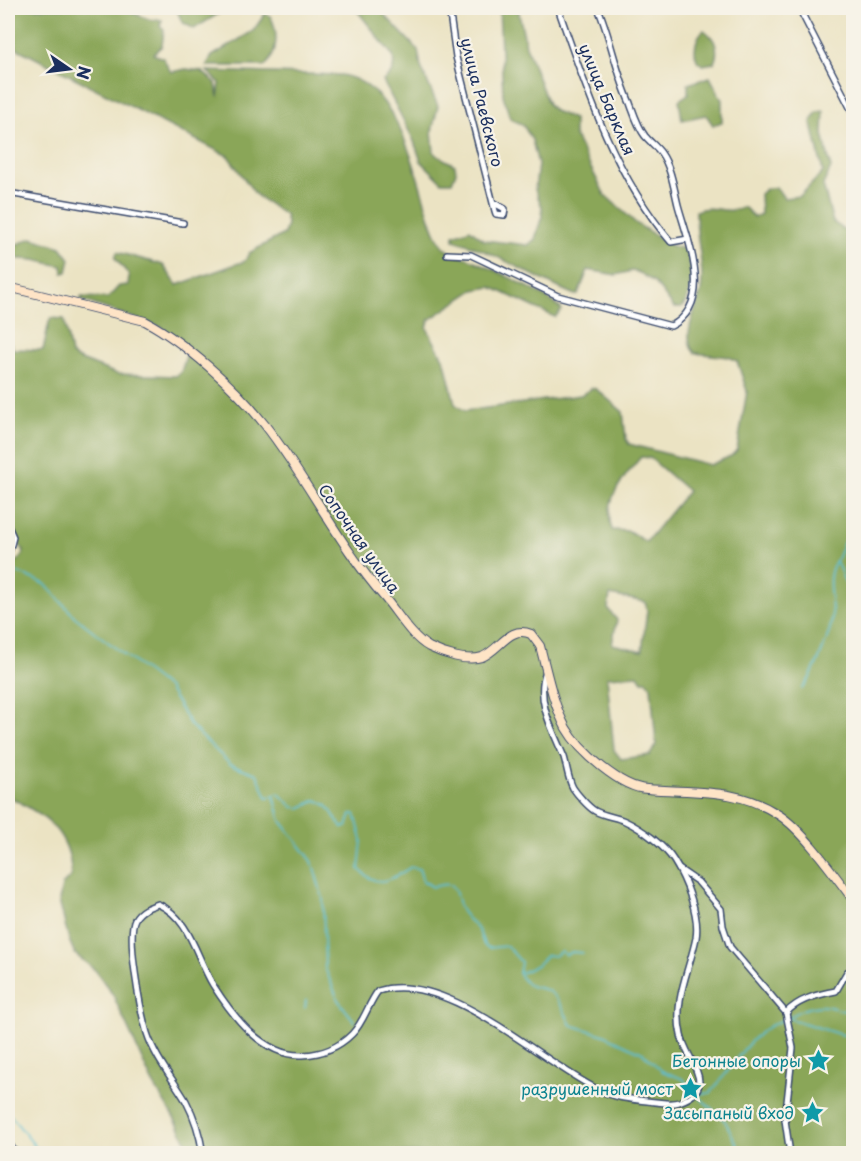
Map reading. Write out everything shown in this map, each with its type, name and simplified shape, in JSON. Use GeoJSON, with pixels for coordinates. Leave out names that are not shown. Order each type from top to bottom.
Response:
{"type":"FeatureCollection","features":[{"type":"Feature","properties":{"kind":"main road","name":"Сопочная улица"},"geometry":{"type":"LineString","coordinates":[[8,287],[145,321],[164,331],[226,384],[264,424],[367,578],[423,643],[439,651],[470,659],[483,656],[498,647],[513,632],[526,632],[535,637],[566,729],[611,775],[625,784],[644,789],[722,792],[766,808],[781,816],[816,853],[854,901]]}},
{"type":"Feature","properties":{"kind":"street","name":"улица Раевского"},"geometry":{"type":"LineString","coordinates":[[449,8],[456,57],[494,203]]}},
{"type":"Feature","properties":{"kind":"street","name":"улица Барклая"},"geometry":{"type":"LineString","coordinates":[[558,8],[603,131],[632,186],[671,242],[688,239]]}},
{"type":"Feature","properties":{"kind":"street","name":"улица Барклая"},"geometry":{"type":"LineString","coordinates":[[447,254],[471,255],[558,296],[671,326],[684,318],[693,301],[695,267],[688,239],[666,163],[638,122],[618,77],[606,26],[598,8]]}},
{"type":"Feature","properties":{"kind":"street"},"geometry":{"type":"LineString","coordinates":[[799,8],[854,115]]}},
{"type":"Feature","properties":{"kind":"street"},"geometry":{"type":"LineString","coordinates":[[8,193],[183,223]]}},
{"type":"Feature","properties":{"kind":"street"},"geometry":{"type":"LineString","coordinates":[[8,526],[13,541],[8,556]]}},
{"type":"Feature","properties":{"kind":"street"},"geometry":{"type":"LineString","coordinates":[[546,669],[542,687],[545,706],[573,788],[594,810],[626,822],[657,842],[678,868],[698,882],[721,909],[723,926],[730,947],[786,1013],[793,1048],[785,1120],[790,1154]]}},
{"type":"Feature","properties":{"kind":"street"},"geometry":{"type":"LineString","coordinates":[[203,1154],[198,1128],[186,1102],[166,1071],[147,1034],[133,962],[133,927],[135,919],[143,910],[158,904],[172,910],[189,935],[213,985],[251,1034],[269,1046],[297,1055],[328,1051],[354,1033],[378,991],[391,987],[417,990],[477,1012],[601,1091],[618,1098],[673,1103],[691,1098],[695,1093],[699,1072],[681,1037],[679,1019],[682,983],[696,936],[691,904],[678,868]]}},
{"type":"Feature","properties":{"kind":"street"},"geometry":{"type":"LineString","coordinates":[[786,1013],[793,1006],[811,997],[837,991],[848,972],[854,969]]}},
{"type":"Feature","properties":{"kind":"street"},"geometry":{"type":"LineString","coordinates":[[8,1142],[16,1154]]}},
{"type":"Feature","properties":{"kind":"green space"},"geometry":{"type":"Polygon","coordinates":[[[8,8],[120,8],[151,20],[162,20],[160,26],[164,30],[162,46],[153,54],[163,58],[171,72],[186,69],[201,71],[216,83],[218,97],[220,83],[207,71],[342,75],[360,81],[375,92],[398,125],[414,165],[434,229],[444,247],[451,253],[470,259],[519,282],[562,310],[555,317],[491,287],[474,290],[429,320],[427,328],[445,362],[455,404],[465,411],[581,395],[592,388],[623,412],[626,439],[629,444],[710,465],[731,456],[737,450],[747,391],[737,361],[729,357],[695,353],[689,340],[689,331],[702,281],[696,211],[708,208],[732,210],[744,207],[754,217],[761,214],[760,194],[766,189],[776,187],[784,198],[800,196],[823,172],[811,121],[817,112],[824,111],[823,134],[831,168],[823,185],[833,222],[854,236],[853,1153],[192,1153],[152,1082],[113,995],[96,971],[75,954],[69,940],[59,901],[62,885],[71,876],[70,861],[61,836],[44,818],[8,796],[8,571],[24,551],[8,520],[8,338],[13,349],[43,350],[51,318],[64,319],[71,354],[76,358],[117,374],[176,376],[181,372],[187,353],[163,328],[81,300],[81,297],[108,298],[119,286],[128,285],[129,275],[115,258],[117,252],[163,265],[177,285],[245,261],[249,253],[284,234],[287,224],[285,215],[256,195],[228,156],[8,44],[8,8]],[[641,457],[616,490],[610,509],[610,519],[612,530],[629,531],[646,542],[688,491],[650,458],[641,457]],[[610,595],[608,609],[617,620],[612,644],[642,651],[647,610],[645,602],[610,595]],[[638,675],[607,677],[614,750],[621,759],[650,755],[656,744],[651,687],[638,675]]]}},
{"type":"Feature","properties":{"kind":"green space"},"geometry":{"type":"Polygon","coordinates":[[[176,8],[228,8],[194,29],[182,22],[176,8]]]}},
{"type":"Feature","properties":{"kind":"green space"},"geometry":{"type":"Polygon","coordinates":[[[355,8],[378,8],[418,50],[421,67],[438,106],[432,131],[434,152],[455,165],[456,172],[452,182],[442,182],[421,161],[413,139],[383,81],[392,70],[393,56],[355,8]]]}},
{"type":"Feature","properties":{"kind":"green space"},"geometry":{"type":"Polygon","coordinates":[[[499,8],[518,8],[526,46],[548,104],[554,111],[574,119],[574,135],[605,195],[637,224],[672,246],[685,249],[690,263],[691,280],[688,296],[681,308],[674,308],[656,284],[640,273],[632,271],[616,275],[588,270],[578,295],[575,295],[485,251],[454,240],[454,235],[470,229],[484,240],[528,245],[535,239],[542,216],[542,207],[535,190],[538,164],[532,140],[523,125],[510,118],[503,95],[499,8]]]}},
{"type":"Feature","properties":{"kind":"green space"},"geometry":{"type":"Polygon","coordinates":[[[265,14],[270,16],[273,22],[276,42],[273,55],[265,66],[206,66],[212,56],[253,31],[265,14]]]}},
{"type":"Feature","properties":{"kind":"green space"},"geometry":{"type":"Polygon","coordinates":[[[704,30],[714,40],[717,53],[714,63],[703,65],[696,58],[695,49],[699,36],[704,30]]]}},
{"type":"Feature","properties":{"kind":"green space"},"geometry":{"type":"Polygon","coordinates":[[[710,77],[722,100],[722,122],[713,125],[706,115],[682,120],[679,100],[688,94],[688,84],[710,77]]]}},
{"type":"Feature","properties":{"kind":"green space"},"geometry":{"type":"Polygon","coordinates":[[[31,238],[61,247],[70,259],[67,272],[63,273],[62,266],[34,260],[8,258],[8,241],[18,244],[31,238]]]}},
{"type":"Feature","properties":{"kind":"waterway"},"geometry":{"type":"LineString","coordinates":[[854,504],[850,511],[851,535],[845,540],[836,561],[854,603]]}},
{"type":"Feature","properties":{"kind":"waterway"},"geometry":{"type":"LineString","coordinates":[[802,689],[816,665],[829,632],[832,616],[830,574],[836,561]]}},
{"type":"Feature","properties":{"kind":"waterway"},"geometry":{"type":"LineString","coordinates":[[9,569],[45,584],[75,617],[168,688],[191,726],[230,764],[257,774],[267,797],[274,796],[281,821],[312,861],[323,899],[325,968],[338,1000],[355,1022]]}},
{"type":"Feature","properties":{"kind":"waterway"},"geometry":{"type":"LineString","coordinates":[[274,796],[278,793],[293,807],[300,808],[316,800],[329,808],[342,827],[347,827],[351,814],[355,814],[362,840],[359,869],[366,875],[372,879],[385,881],[411,867],[419,869],[423,881],[433,887],[442,885],[453,887],[463,913],[477,929],[484,945],[489,948],[507,946],[521,962],[519,974],[531,986],[546,990],[554,996],[571,1025],[604,1035],[643,1053],[662,1071],[683,1079],[692,1090]]}},
{"type":"Feature","properties":{"kind":"waterway"},"geometry":{"type":"LineString","coordinates":[[521,973],[537,965],[547,955],[555,956],[561,951],[566,955],[572,952],[583,953]]}},
{"type":"Feature","properties":{"kind":"waterway"},"geometry":{"type":"LineString","coordinates":[[305,1008],[306,1000]]}},
{"type":"Feature","properties":{"kind":"waterway"},"geometry":{"type":"LineString","coordinates":[[789,1017],[814,1007],[825,1006],[845,1011],[854,1010]]}},
{"type":"Feature","properties":{"kind":"waterway"},"geometry":{"type":"LineString","coordinates":[[788,1018],[842,1035],[854,1034]]}},
{"type":"Feature","properties":{"kind":"waterway"},"geometry":{"type":"LineString","coordinates":[[697,1094],[710,1093],[751,1041],[761,1032],[785,1019]]}},
{"type":"Feature","properties":{"kind":"waterway"},"geometry":{"type":"LineString","coordinates":[[696,1094],[725,1121],[742,1154]]}},
{"type":"Feature","properties":{"kind":"waterway"},"geometry":{"type":"LineString","coordinates":[[8,1112],[41,1154]]}},
{"type":"Feature","properties":{"kind":"place","name":"Бетонные опоры"},"geometry":{"type":"Point","coordinates":[819,1060]}},
{"type":"Feature","properties":{"kind":"place","name":"разрушенный мост"},"geometry":{"type":"Point","coordinates":[691,1088]}},
{"type":"Feature","properties":{"kind":"place","name":"Засыпаный вход"},"geometry":{"type":"Point","coordinates":[812,1112]}}]}
